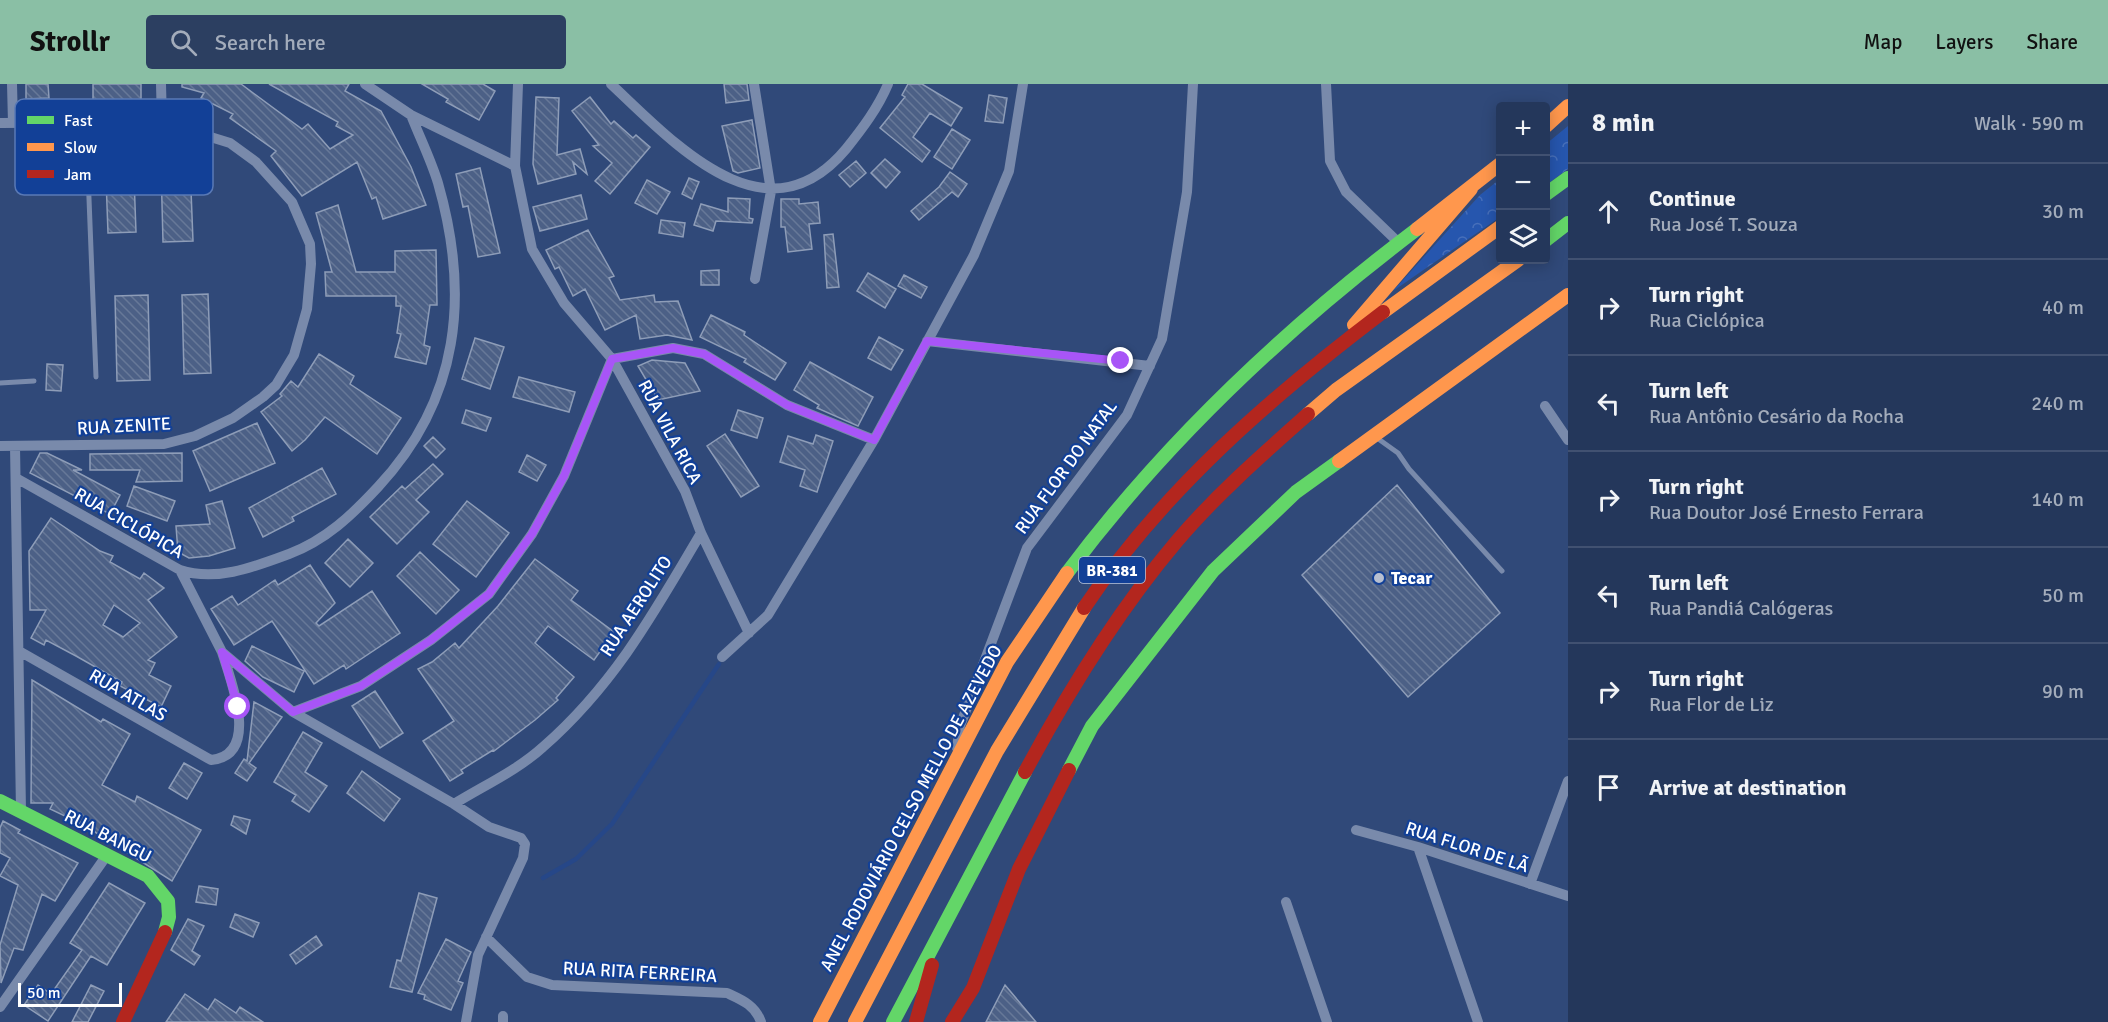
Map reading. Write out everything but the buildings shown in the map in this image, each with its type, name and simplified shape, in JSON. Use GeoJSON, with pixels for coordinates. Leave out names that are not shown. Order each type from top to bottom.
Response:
{"type":"FeatureCollection","features":[{"type":"Feature","properties":{"kind":"main road"},"geometry":{"type":"LineString","coordinates":[[1550,122],[1568,106]]}},
{"type":"Feature","properties":{"kind":"main road","name":"ANEL RODOVIÁRIO CELSO MELLO DE AZEVEDO"},"geometry":{"type":"LineString","coordinates":[[820,1022],[986,700],[1040,609],[1110,515],[1170,447],[1256,365],[1399,243],[1496,167]]}},
{"type":"Feature","properties":{"kind":"main road"},"geometry":{"type":"LineString","coordinates":[[1550,191],[1568,178]]}},
{"type":"Feature","properties":{"kind":"main road"},"geometry":{"type":"LineString","coordinates":[[1325,358],[1471,189]]}},
{"type":"Feature","properties":{"kind":"main road"},"geometry":{"type":"LineString","coordinates":[[1550,237],[1568,224]]}},
{"type":"Feature","properties":{"kind":"main road","name":"BR-381"},"geometry":{"type":"LineString","coordinates":[[855,1022],[1011,725],[1077,618],[1144,527],[1184,485],[1273,401],[1325,358],[1496,229]]}},
{"type":"Feature","properties":{"kind":"main road","name":"BR-381"},"geometry":{"type":"LineString","coordinates":[[893,1022],[941,927],[1046,733],[1106,633],[1178,540],[1244,471],[1336,390],[1512,264]]}},
{"type":"Feature","properties":{"kind":"main road"},"geometry":{"type":"LineString","coordinates":[[952,1022],[973,988],[1019,869],[1092,726],[1213,571],[1296,492],[1568,295]]}},
{"type":"Feature","properties":{"kind":"main road","name":"RUA BANGU"},"geometry":{"type":"LineString","coordinates":[[0,801],[148,876],[164,893],[169,908],[169,927],[123,1022]]}},
{"type":"Feature","properties":{"kind":"main road"},"geometry":{"type":"LineString","coordinates":[[916,1022],[941,927]]}},
{"type":"Feature","properties":{"kind":"street"},"geometry":{"type":"LineString","coordinates":[[12,84],[13,123]]}},
{"type":"Feature","properties":{"kind":"street"},"geometry":{"type":"LineString","coordinates":[[365,84],[411,115],[515,166]]}},
{"type":"Feature","properties":{"kind":"street","name":"RUA VILA RICA"},"geometry":{"type":"LineString","coordinates":[[518,84],[515,166],[532,249],[564,303],[612,359],[685,491],[701,533],[749,633]]}},
{"type":"Feature","properties":{"kind":"street"},"geometry":{"type":"LineString","coordinates":[[611,84],[692,157],[736,182],[771,191],[798,186],[836,160],[862,129],[888,84]]}},
{"type":"Feature","properties":{"kind":"street"},"geometry":{"type":"LineString","coordinates":[[754,84],[771,191],[756,279]]}},
{"type":"Feature","properties":{"kind":"street"},"geometry":{"type":"LineString","coordinates":[[722,657],[768,615],[874,440],[974,255],[1009,171],[1023,84]]}},
{"type":"Feature","properties":{"kind":"street","name":"RUA FLOR DO NATAL"},"geometry":{"type":"LineString","coordinates":[[955,758],[960,726],[1026,548],[1127,415],[1162,339],[1187,192],[1193,84]]}},
{"type":"Feature","properties":{"kind":"street"},"geometry":{"type":"LineString","coordinates":[[1326,84],[1330,161],[1346,192],[1399,243]]}},
{"type":"Feature","properties":{"kind":"street"},"geometry":{"type":"LineString","coordinates":[[180,570],[198,576],[230,572],[309,546],[348,520],[403,460],[425,425],[441,390],[455,311],[451,240],[437,181],[411,115]]}},
{"type":"Feature","properties":{"kind":"street","name":"RUA ZENITE"},"geometry":{"type":"LineString","coordinates":[[0,123],[13,123]]}},
{"type":"Feature","properties":{"kind":"street","name":"RUA ZENITE"},"geometry":{"type":"LineString","coordinates":[[0,446],[164,444],[195,436],[233,418],[263,397],[276,384],[294,356],[308,309],[310,244],[292,202],[256,162],[230,143],[213,138]]}},
{"type":"Feature","properties":{"kind":"street"},"geometry":{"type":"LineString","coordinates":[[927,341],[1150,366]]}},
{"type":"Feature","properties":{"kind":"street"},"geometry":{"type":"LineString","coordinates":[[293,712],[361,686],[431,640],[489,594],[532,534],[564,476],[612,359],[673,348],[704,354],[787,405],[874,440]]}},
{"type":"Feature","properties":{"kind":"street"},"geometry":{"type":"LineString","coordinates":[[1545,406],[1568,440]]}},
{"type":"Feature","properties":{"kind":"street"},"geometry":{"type":"LineString","coordinates":[[15,446],[21,812]]}},
{"type":"Feature","properties":{"kind":"street","name":"RUA CICLÓPICA"},"geometry":{"type":"LineString","coordinates":[[16,478],[180,570],[222,652],[293,712],[454,804],[489,828],[521,838],[525,844],[523,858],[486,937]]}},
{"type":"Feature","properties":{"kind":"street","name":"RUA AEROLITO"},"geometry":{"type":"LineString","coordinates":[[454,804],[542,749],[593,698],[636,644],[701,533]]}},
{"type":"Feature","properties":{"kind":"street","name":"RUA ATLAS"},"geometry":{"type":"LineString","coordinates":[[19,651],[211,760],[223,759],[233,750],[238,732],[238,707],[222,652]]}},
{"type":"Feature","properties":{"kind":"street"},"geometry":{"type":"LineString","coordinates":[[1530,884],[1568,781]]}},
{"type":"Feature","properties":{"kind":"street","name":"RUA FLOR DE LÃ"},"geometry":{"type":"LineString","coordinates":[[1356,830],[1419,847],[1568,896]]}},
{"type":"Feature","properties":{"kind":"street"},"geometry":{"type":"LineString","coordinates":[[1419,847],[1478,1022]]}},
{"type":"Feature","properties":{"kind":"street"},"geometry":{"type":"LineString","coordinates":[[0,1007],[107,855]]}},
{"type":"Feature","properties":{"kind":"street"},"geometry":{"type":"LineString","coordinates":[[1286,902],[1327,1022]]}},
{"type":"Feature","properties":{"kind":"street"},"geometry":{"type":"LineString","coordinates":[[466,1022],[477,955],[486,937]]}},
{"type":"Feature","properties":{"kind":"street","name":"RUA RITA FERREIRA"},"geometry":{"type":"LineString","coordinates":[[486,937],[508,961],[528,977],[552,985],[727,993],[746,1001],[758,1013],[761,1022]]}},
{"type":"Feature","properties":{"kind":"lane"},"geometry":{"type":"LineString","coordinates":[[89,195],[96,377]]}},
{"type":"Feature","properties":{"kind":"lane"},"geometry":{"type":"LineString","coordinates":[[0,383],[34,381]]}},
{"type":"Feature","properties":{"kind":"lane"},"geometry":{"type":"LineString","coordinates":[[1374,436],[1398,453],[1408,469],[1502,571]]}},
{"type":"Feature","properties":{"kind":"green space"},"geometry":{"type":"Polygon","coordinates":[[[1568,126],[1568,169],[1550,182],[1550,156],[1550,141],[1568,126]]]}},
{"type":"Feature","properties":{"kind":"green space"},"geometry":{"type":"Polygon","coordinates":[[[1496,182],[1496,220],[1393,291],[1480,195],[1496,182]]]}},
{"type":"Feature","properties":{"kind":"waterway"},"geometry":{"type":"LineString","coordinates":[[543,878],[576,859],[612,824],[719,664]]}},
{"type":"Feature","properties":{"kind":"traffic: fast"},"geometry":{"type":"LineString","coordinates":[[1550,191],[1568,178]]}},
{"type":"Feature","properties":{"kind":"traffic: fast"},"geometry":{"type":"LineString","coordinates":[[1550,237],[1568,223]]}},
{"type":"Feature","properties":{"kind":"traffic: fast"},"geometry":{"type":"LineString","coordinates":[[1067,573],[1145,478],[1230,389],[1321,306],[1417,229]]}},
{"type":"Feature","properties":{"kind":"traffic: fast"},"geometry":{"type":"LineString","coordinates":[[1069,770],[1092,726],[1213,571],[1296,492],[1339,461]]}},
{"type":"Feature","properties":{"kind":"traffic: fast"},"geometry":{"type":"LineString","coordinates":[[893,1022],[1025,772]]}},
{"type":"Feature","properties":{"kind":"traffic: fast"},"geometry":{"type":"LineString","coordinates":[[0,801],[148,876],[168,901],[169,917],[165,932]]}},
{"type":"Feature","properties":{"kind":"traffic: slow"},"geometry":{"type":"LineString","coordinates":[[1550,122],[1568,106]]}},
{"type":"Feature","properties":{"kind":"traffic: slow"},"geometry":{"type":"LineString","coordinates":[[1417,229],[1496,167]]}},
{"type":"Feature","properties":{"kind":"traffic: slow"},"geometry":{"type":"LineString","coordinates":[[1354,325],[1471,189]]}},
{"type":"Feature","properties":{"kind":"traffic: slow"},"geometry":{"type":"LineString","coordinates":[[1383,312],[1496,230]]}},
{"type":"Feature","properties":{"kind":"traffic: slow"},"geometry":{"type":"LineString","coordinates":[[1308,414],[1336,390],[1512,264]]}},
{"type":"Feature","properties":{"kind":"traffic: slow"},"geometry":{"type":"LineString","coordinates":[[1339,461],[1568,295]]}},
{"type":"Feature","properties":{"kind":"traffic: slow"},"geometry":{"type":"LineString","coordinates":[[820,1022],[1007,662],[1067,573]]}},
{"type":"Feature","properties":{"kind":"traffic: slow"},"geometry":{"type":"LineString","coordinates":[[855,1022],[997,751],[1084,608]]}},
{"type":"Feature","properties":{"kind":"traffic: jam"},"geometry":{"type":"LineString","coordinates":[[1084,608],[1148,524],[1221,448],[1300,378],[1383,312]]}},
{"type":"Feature","properties":{"kind":"traffic: jam"},"geometry":{"type":"LineString","coordinates":[[1025,772],[1095,652],[1155,568],[1208,507],[1308,414]]}},
{"type":"Feature","properties":{"kind":"traffic: jam"},"geometry":{"type":"LineString","coordinates":[[952,1022],[973,988],[1019,869],[1069,770]]}},
{"type":"Feature","properties":{"kind":"traffic: jam"},"geometry":{"type":"LineString","coordinates":[[123,1022],[165,932]]}},
{"type":"Feature","properties":{"kind":"traffic: jam"},"geometry":{"type":"LineString","coordinates":[[916,1022],[932,965]]}},
{"type":"Feature","properties":{"kind":"place","name":"Tecar"},"geometry":{"type":"Point","coordinates":[1379,578]}},
{"type":"Feature","properties":{"kind":"route"},"geometry":{"type":"LineString","coordinates":[[238,707],[222,652],[293,712],[361,686],[431,640],[489,594],[532,534],[564,476],[582,427],[612,359],[673,348],[704,354],[750,380],[787,405],[826,423],[874,440],[927,341],[1121,361]]}}]}
